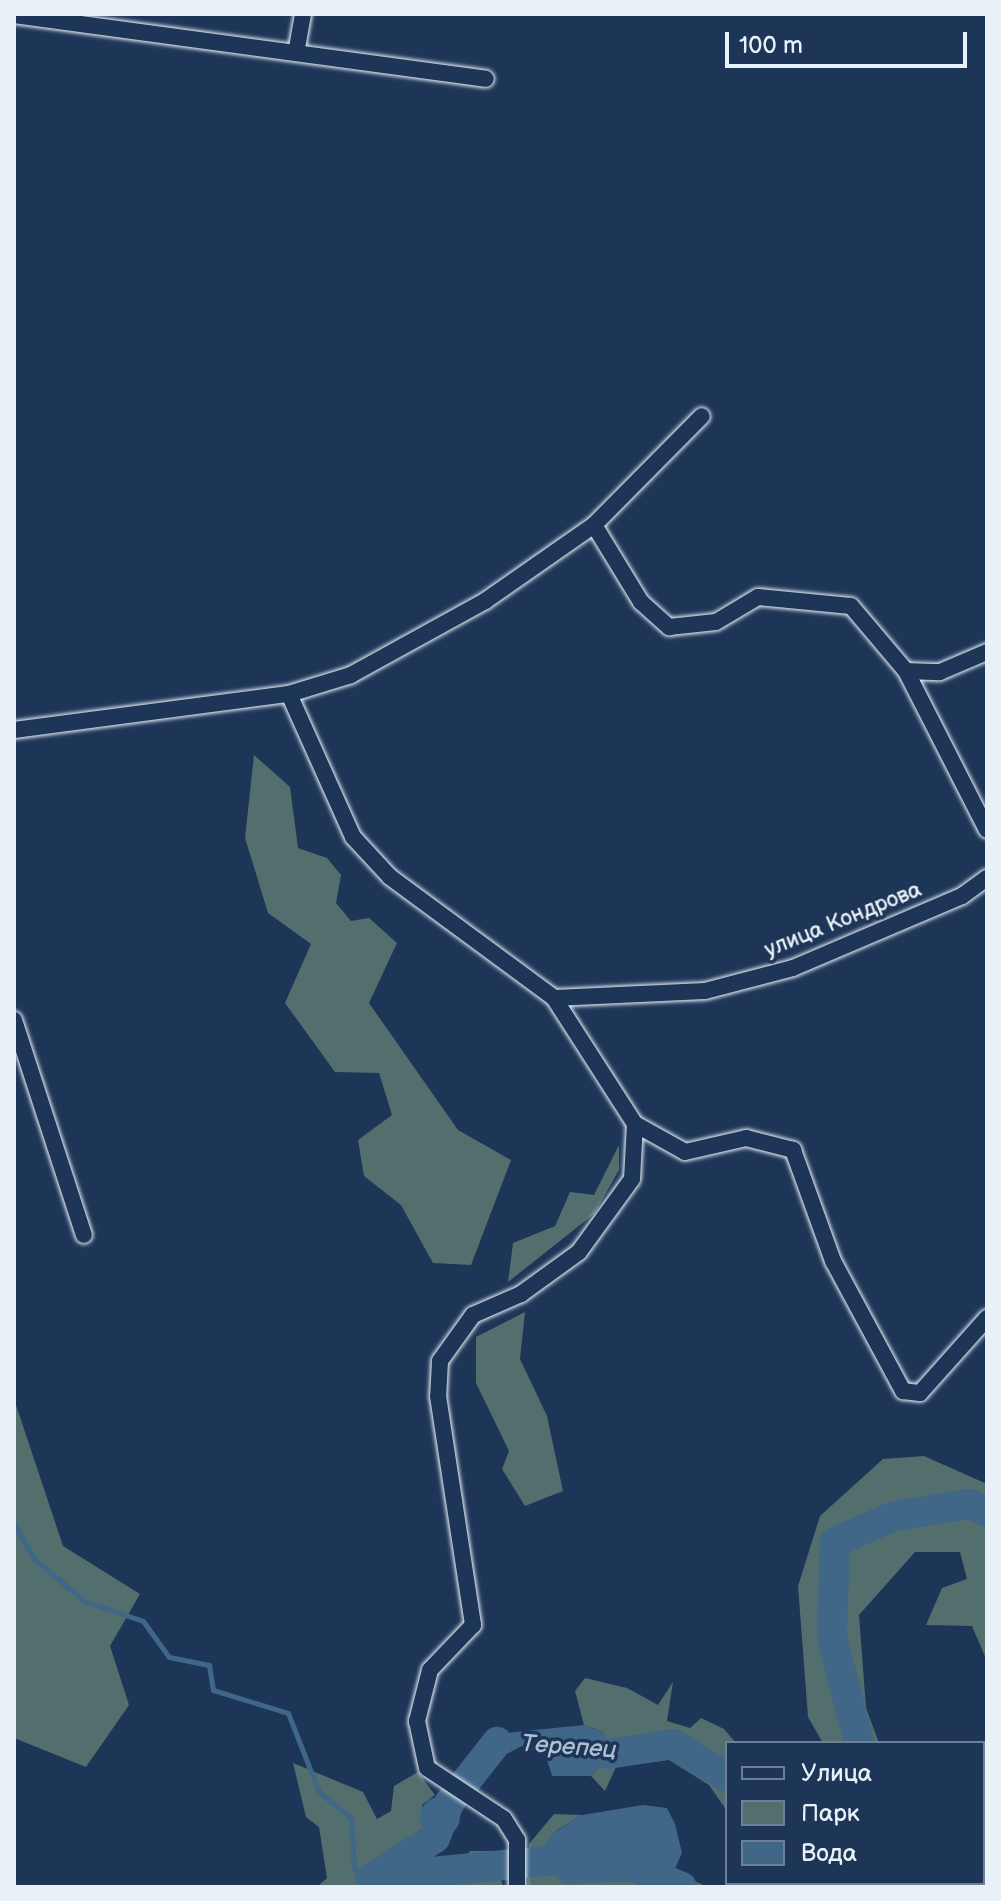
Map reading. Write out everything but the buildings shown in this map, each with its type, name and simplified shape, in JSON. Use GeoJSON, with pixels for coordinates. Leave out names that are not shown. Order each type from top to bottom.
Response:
{"type":"FeatureCollection","features":[{"type":"Feature","properties":{"kind":"street"},"geometry":{"type":"LineString","coordinates":[[297,48],[303,14]]}},
{"type":"Feature","properties":{"kind":"street"},"geometry":{"type":"LineString","coordinates":[[14,15],[297,48],[407,72],[486,79]]}},
{"type":"Feature","properties":{"kind":"street"},"geometry":{"type":"LineString","coordinates":[[14,730],[289,694],[378,660],[485,601],[594,525],[702,416]]}},
{"type":"Feature","properties":{"kind":"street"},"geometry":{"type":"LineString","coordinates":[[594,525],[641,602],[669,627],[716,622],[758,597],[851,606],[906,671],[987,830]]}},
{"type":"Feature","properties":{"kind":"street"},"geometry":{"type":"LineString","coordinates":[[906,671],[940,672],[987,652]]}},
{"type":"Feature","properties":{"kind":"street"},"geometry":{"type":"LineString","coordinates":[[289,694],[353,837],[390,877],[554,998],[635,1124],[685,1152],[746,1138],[793,1150],[805,1166],[833,1261],[910,1393],[920,1393],[987,1318]]}},
{"type":"Feature","properties":{"kind":"street","name":"улица Кондрова"},"geometry":{"type":"LineString","coordinates":[[554,998],[705,991],[793,968],[962,896],[987,878]]}},
{"type":"Feature","properties":{"kind":"street"},"geometry":{"type":"LineString","coordinates":[[14,1020],[84,1235]]}},
{"type":"Feature","properties":{"kind":"street"},"geometry":{"type":"LineString","coordinates":[[517,1887],[517,1850],[504,1819],[447,1786],[427,1768],[417,1721],[430,1670],[473,1625],[438,1396],[440,1361],[473,1315],[521,1294],[579,1252],[632,1179],[635,1124]]}},
{"type":"Feature","properties":{"kind":"green space"},"geometry":{"type":"Polygon","coordinates":[[[254,755],[290,787],[298,848],[327,858],[341,875],[336,903],[351,921],[369,918],[397,943],[369,1003],[458,1130],[511,1160],[471,1265],[433,1263],[401,1205],[364,1176],[358,1140],[392,1115],[379,1073],[335,1072],[285,1003],[311,944],[268,913],[245,838],[254,755]]]}},
{"type":"Feature","properties":{"kind":"green space"},"geometry":{"type":"Polygon","coordinates":[[[619,1145],[619,1170],[594,1214],[508,1282],[513,1243],[555,1226],[570,1192],[594,1195],[619,1145]]]}},
{"type":"Feature","properties":{"kind":"green space"},"geometry":{"type":"Polygon","coordinates":[[[525,1312],[520,1359],[547,1416],[563,1491],[525,1506],[502,1469],[509,1451],[476,1383],[476,1337],[525,1312]]]}},
{"type":"Feature","properties":{"kind":"green space"},"geometry":{"type":"Polygon","coordinates":[[[14,1399],[63,1546],[140,1594],[110,1646],[129,1705],[86,1767],[14,1738],[14,1399]]]}},
{"type":"Feature","properties":{"kind":"green space"},"geometry":{"type":"Polygon","coordinates":[[[924,1456],[987,1484],[987,1661],[972,1626],[926,1625],[942,1588],[967,1579],[960,1552],[915,1552],[859,1615],[866,1708],[878,1741],[822,1741],[808,1717],[798,1586],[820,1516],[883,1459],[924,1456]]]}},
{"type":"Feature","properties":{"kind":"green space"},"geometry":{"type":"Polygon","coordinates":[[[585,1678],[627,1688],[658,1705],[673,1682],[667,1721],[690,1728],[701,1718],[724,1729],[734,1741],[725,1741],[725,1808],[709,1785],[669,1760],[616,1767],[605,1791],[591,1776],[608,1754],[603,1732],[584,1725],[575,1691],[585,1678]]]}},
{"type":"Feature","properties":{"kind":"green space"},"geometry":{"type":"Polygon","coordinates":[[[293,1763],[363,1792],[377,1819],[391,1811],[394,1786],[418,1772],[435,1795],[422,1805],[431,1855],[419,1887],[317,1887],[327,1878],[319,1827],[306,1817],[293,1763]]]}},
{"type":"Feature","properties":{"kind":"green space"},"geometry":{"type":"Polygon","coordinates":[[[987,1788],[985,1883],[985,1836],[987,1788]]]}},
{"type":"Feature","properties":{"kind":"green space"},"geometry":{"type":"Polygon","coordinates":[[[554,1814],[582,1815],[556,1831],[564,1884],[622,1876],[650,1886],[685,1877],[708,1887],[528,1887],[529,1844],[554,1814]]]}},
{"type":"Feature","properties":{"kind":"green space"},"geometry":{"type":"Polygon","coordinates":[[[470,1851],[494,1851],[503,1887],[444,1887],[470,1851]]]}},
{"type":"Feature","properties":{"kind":"green space"},"geometry":{"type":"Polygon","coordinates":[[[874,1885],[982,1885],[980,1887],[766,1887],[874,1885]]]}},
{"type":"Feature","properties":{"kind":"water"},"geometry":{"type":"Polygon","coordinates":[[[584,1725],[603,1732],[608,1754],[591,1776],[552,1776],[546,1756],[522,1746],[469,1773],[472,1750],[497,1734],[584,1725]]]}},
{"type":"Feature","properties":{"kind":"water"},"geometry":{"type":"Polygon","coordinates":[[[440,1797],[454,1803],[460,1817],[454,1831],[440,1837],[426,1831],[420,1817],[426,1803],[440,1797]]]}},
{"type":"Feature","properties":{"kind":"water"},"geometry":{"type":"Polygon","coordinates":[[[643,1805],[667,1808],[675,1824],[682,1853],[670,1880],[564,1884],[536,1857],[552,1834],[582,1815],[643,1805]]]}},
{"type":"Feature","properties":{"kind":"waterway","name":"Терепец"},"geometry":{"type":"LineString","coordinates":[[858,1741],[832,1637],[835,1542],[894,1516],[969,1504],[987,1512]]}},
{"type":"Feature","properties":{"kind":"waterway"},"geometry":{"type":"LineString","coordinates":[[14,1523],[34,1559],[86,1602],[143,1621],[169,1657],[209,1665],[213,1690],[288,1713],[319,1792],[351,1818],[354,1868],[370,1879]]}},
{"type":"Feature","properties":{"kind":"waterway","name":"Терепец"},"geometry":{"type":"LineString","coordinates":[[370,1879],[435,1838],[449,1803],[497,1742]]}},
{"type":"Feature","properties":{"kind":"waterway","name":"Терепец"},"geometry":{"type":"LineString","coordinates":[[569,1745],[608,1754],[673,1744],[725,1776]]}},
{"type":"Feature","properties":{"kind":"waterway","name":"Терепец"},"geometry":{"type":"LineString","coordinates":[[379,1877],[578,1858]]}},
{"type":"Feature","properties":{"kind":"waterway","name":"Терепец"},"geometry":{"type":"LineString","coordinates":[[632,1866],[682,1887]]}},
{"type":"Feature","properties":{"kind":"waterway","name":"Терепец"},"geometry":{"type":"LineString","coordinates":[[836,1885],[840,1887]]}}]}
